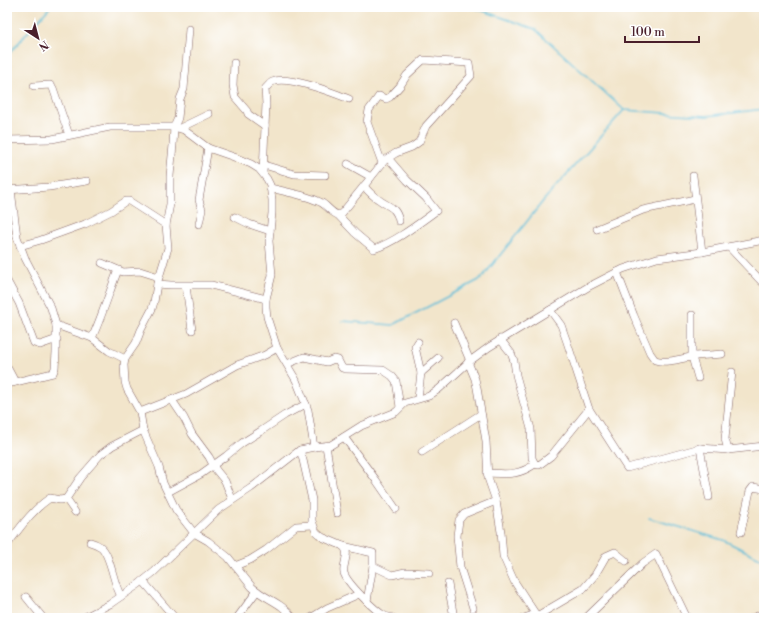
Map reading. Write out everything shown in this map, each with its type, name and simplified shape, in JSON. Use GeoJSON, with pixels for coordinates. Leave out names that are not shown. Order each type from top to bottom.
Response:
{"type":"FeatureCollection","features":[{"type":"Feature","properties":{"kind":"street"},"geometry":{"type":"LineString","coordinates":[[189,29],[184,89],[180,99],[170,176],[170,204],[166,224],[168,248],[158,280],[152,309],[136,343],[125,359],[125,382],[127,389],[140,412],[143,430],[178,514],[194,533],[208,540],[228,557],[257,591],[278,603],[293,618]]}},
{"type":"Feature","properties":{"kind":"street"},"geometry":{"type":"LineString","coordinates":[[338,215],[342,213],[382,163],[396,152],[412,147],[419,142],[426,126],[471,76],[469,63],[423,60],[407,75],[390,97],[386,98],[379,96],[369,110],[367,122],[382,163]]}},
{"type":"Feature","properties":{"kind":"street"},"geometry":{"type":"LineString","coordinates":[[234,63],[233,85],[235,97],[248,114],[265,126]]}},
{"type":"Feature","properties":{"kind":"street"},"geometry":{"type":"LineString","coordinates":[[263,173],[266,104],[265,89],[272,82],[286,81],[312,86],[349,99]]}},
{"type":"Feature","properties":{"kind":"street"},"geometry":{"type":"LineString","coordinates":[[34,86],[50,85],[53,88],[69,135]]}},
{"type":"Feature","properties":{"kind":"street"},"geometry":{"type":"LineString","coordinates":[[7,140],[52,139],[110,127],[177,127],[209,114]]}},
{"type":"Feature","properties":{"kind":"street"},"geometry":{"type":"LineString","coordinates":[[177,127],[208,148],[251,164],[263,173],[267,179],[270,188],[272,213],[270,231],[272,275],[266,299],[267,317],[277,348],[296,380],[306,404],[314,447]]}},
{"type":"Feature","properties":{"kind":"street"},"geometry":{"type":"LineString","coordinates":[[199,224],[202,210],[199,200],[208,148]]}},
{"type":"Feature","properties":{"kind":"street"},"geometry":{"type":"LineString","coordinates":[[270,188],[320,202],[338,215],[355,233],[374,249],[412,228],[436,211],[426,198],[407,180],[388,158]]}},
{"type":"Feature","properties":{"kind":"street"},"geometry":{"type":"LineString","coordinates":[[348,164],[371,177]]}},
{"type":"Feature","properties":{"kind":"street"},"geometry":{"type":"LineString","coordinates":[[264,165],[294,174],[325,175]]}},
{"type":"Feature","properties":{"kind":"street"},"geometry":{"type":"LineString","coordinates":[[693,176],[702,252]]}},
{"type":"Feature","properties":{"kind":"street"},"geometry":{"type":"LineString","coordinates":[[7,384],[53,373],[55,368],[56,339],[56,325],[51,308],[24,258],[17,237],[9,190],[49,187],[87,181]]}},
{"type":"Feature","properties":{"kind":"street"},"geometry":{"type":"LineString","coordinates":[[364,186],[378,199],[397,212],[399,221]]}},
{"type":"Feature","properties":{"kind":"street"},"geometry":{"type":"LineString","coordinates":[[596,229],[643,210],[696,199]]}},
{"type":"Feature","properties":{"kind":"street"},"geometry":{"type":"LineString","coordinates":[[20,246],[55,236],[85,224],[129,200],[166,224]]}},
{"type":"Feature","properties":{"kind":"street"},"geometry":{"type":"LineString","coordinates":[[235,217],[248,224],[270,231]]}},
{"type":"Feature","properties":{"kind":"street"},"geometry":{"type":"LineString","coordinates":[[83,618],[97,615],[143,581],[208,518],[232,499],[251,488],[300,450],[331,445],[361,426],[396,412],[405,403],[429,396],[469,362],[500,340],[588,287],[617,272],[657,258],[702,252],[764,240]]}},
{"type":"Feature","properties":{"kind":"street"},"geometry":{"type":"LineString","coordinates":[[729,247],[762,282]]}},
{"type":"Feature","properties":{"kind":"street"},"geometry":{"type":"LineString","coordinates":[[102,264],[123,272],[140,271],[158,280],[186,286],[211,285],[266,299]]}},
{"type":"Feature","properties":{"kind":"street"},"geometry":{"type":"LineString","coordinates":[[92,338],[118,270]]}},
{"type":"Feature","properties":{"kind":"street"},"geometry":{"type":"LineString","coordinates":[[617,272],[634,316],[655,360],[669,361],[722,354]]}},
{"type":"Feature","properties":{"kind":"street"},"geometry":{"type":"LineString","coordinates":[[7,281],[19,303],[34,343],[40,345],[56,339]]}},
{"type":"Feature","properties":{"kind":"street"},"geometry":{"type":"LineString","coordinates":[[186,286],[192,330]]}},
{"type":"Feature","properties":{"kind":"street"},"geometry":{"type":"LineString","coordinates":[[550,310],[561,326],[589,409],[627,468],[700,448],[728,450],[764,446]]}},
{"type":"Feature","properties":{"kind":"street"},"geometry":{"type":"LineString","coordinates":[[692,316],[692,357],[698,378]]}},
{"type":"Feature","properties":{"kind":"street"},"geometry":{"type":"LineString","coordinates":[[454,323],[475,379],[486,441],[487,473],[496,501],[503,556],[514,581],[537,616]]}},
{"type":"Feature","properties":{"kind":"street"},"geometry":{"type":"LineString","coordinates":[[56,325],[92,338],[110,351],[125,359]]}},
{"type":"Feature","properties":{"kind":"street"},"geometry":{"type":"LineString","coordinates":[[500,340],[511,354],[514,361],[516,375],[531,428],[532,458],[535,464]]}},
{"type":"Feature","properties":{"kind":"street"},"geometry":{"type":"LineString","coordinates":[[418,342],[415,347],[421,373],[418,398]]}},
{"type":"Feature","properties":{"kind":"street"},"geometry":{"type":"LineString","coordinates":[[140,412],[172,400],[237,365],[265,355],[277,348]]}},
{"type":"Feature","properties":{"kind":"street"},"geometry":{"type":"LineString","coordinates":[[287,364],[306,356],[327,362],[334,359],[338,360],[342,368],[345,369],[361,368],[385,370],[396,381],[400,407]]}},
{"type":"Feature","properties":{"kind":"street"},"geometry":{"type":"LineString","coordinates":[[421,373],[438,358]]}},
{"type":"Feature","properties":{"kind":"street"},"geometry":{"type":"LineString","coordinates":[[7,367],[15,382]]}},
{"type":"Feature","properties":{"kind":"street"},"geometry":{"type":"LineString","coordinates":[[728,450],[725,439],[732,372]]}},
{"type":"Feature","properties":{"kind":"street"},"geometry":{"type":"LineString","coordinates":[[172,400],[192,434],[227,485],[232,499]]}},
{"type":"Feature","properties":{"kind":"street"},"geometry":{"type":"LineString","coordinates":[[168,492],[214,465],[242,443],[285,415],[306,404]]}},
{"type":"Feature","properties":{"kind":"street"},"geometry":{"type":"LineString","coordinates":[[487,473],[511,474],[526,471],[535,464],[539,465],[552,456],[589,409]]}},
{"type":"Feature","properties":{"kind":"street"},"geometry":{"type":"LineString","coordinates":[[422,452],[481,414]]}},
{"type":"Feature","properties":{"kind":"street"},"geometry":{"type":"LineString","coordinates":[[7,545],[41,504],[50,498],[60,500],[66,499],[80,478],[106,450],[143,430]]}},
{"type":"Feature","properties":{"kind":"street"},"geometry":{"type":"LineString","coordinates":[[344,437],[396,509]]}},
{"type":"Feature","properties":{"kind":"street"},"geometry":{"type":"LineString","coordinates":[[326,446],[337,513]]}},
{"type":"Feature","properties":{"kind":"street"},"geometry":{"type":"LineString","coordinates":[[700,448],[709,497]]}},
{"type":"Feature","properties":{"kind":"street"},"geometry":{"type":"LineString","coordinates":[[300,450],[304,460],[312,500],[312,525],[318,535],[343,546],[373,553],[373,566],[367,601]]}},
{"type":"Feature","properties":{"kind":"street"},"geometry":{"type":"LineString","coordinates":[[741,532],[750,491],[753,487],[764,489]]}},
{"type":"Feature","properties":{"kind":"street"},"geometry":{"type":"LineString","coordinates":[[66,499],[75,512]]}},
{"type":"Feature","properties":{"kind":"street"},"geometry":{"type":"LineString","coordinates":[[473,608],[460,567],[457,536],[459,520],[464,514],[496,501]]}},
{"type":"Feature","properties":{"kind":"street"},"geometry":{"type":"LineString","coordinates":[[235,566],[250,560],[266,550],[296,526],[312,525]]}},
{"type":"Feature","properties":{"kind":"street"},"geometry":{"type":"LineString","coordinates":[[90,542],[98,545],[105,551],[117,589],[121,596]]}},
{"type":"Feature","properties":{"kind":"street"},"geometry":{"type":"LineString","coordinates":[[343,546],[347,552],[344,572],[359,594],[372,607],[388,618]]}},
{"type":"Feature","properties":{"kind":"street"},"geometry":{"type":"LineString","coordinates":[[524,618],[537,616],[583,589],[595,575],[606,556],[615,552],[626,560]]}},
{"type":"Feature","properties":{"kind":"street"},"geometry":{"type":"LineString","coordinates":[[586,618],[613,594],[644,562],[656,554],[687,618]]}},
{"type":"Feature","properties":{"kind":"street"},"geometry":{"type":"LineString","coordinates":[[373,566],[392,575],[405,572],[429,573]]}},
{"type":"Feature","properties":{"kind":"street"},"geometry":{"type":"LineString","coordinates":[[143,581],[175,618]]}},
{"type":"Feature","properties":{"kind":"street"},"geometry":{"type":"LineString","coordinates":[[448,584],[454,618]]}},
{"type":"Feature","properties":{"kind":"street"},"geometry":{"type":"LineString","coordinates":[[236,618],[257,591]]}},
{"type":"Feature","properties":{"kind":"street"},"geometry":{"type":"LineString","coordinates":[[311,618],[327,608],[359,594]]}},
{"type":"Feature","properties":{"kind":"street"},"geometry":{"type":"LineString","coordinates":[[26,596],[43,618]]}},
{"type":"Feature","properties":{"kind":"street"},"geometry":{"type":"LineString","coordinates":[[753,618],[764,613]]}},
{"type":"Feature","properties":{"kind":"waterway"},"geometry":{"type":"LineString","coordinates":[[7,56],[50,7]]}},
{"type":"Feature","properties":{"kind":"waterway"},"geometry":{"type":"LineString","coordinates":[[472,7],[535,29],[624,110],[707,116],[764,109]]}},
{"type":"Feature","properties":{"kind":"waterway"},"geometry":{"type":"LineString","coordinates":[[342,321],[393,325],[481,279],[544,200],[624,110]]}},
{"type":"Feature","properties":{"kind":"waterway"},"geometry":{"type":"LineString","coordinates":[[649,518],[723,540],[764,560]]}}]}
